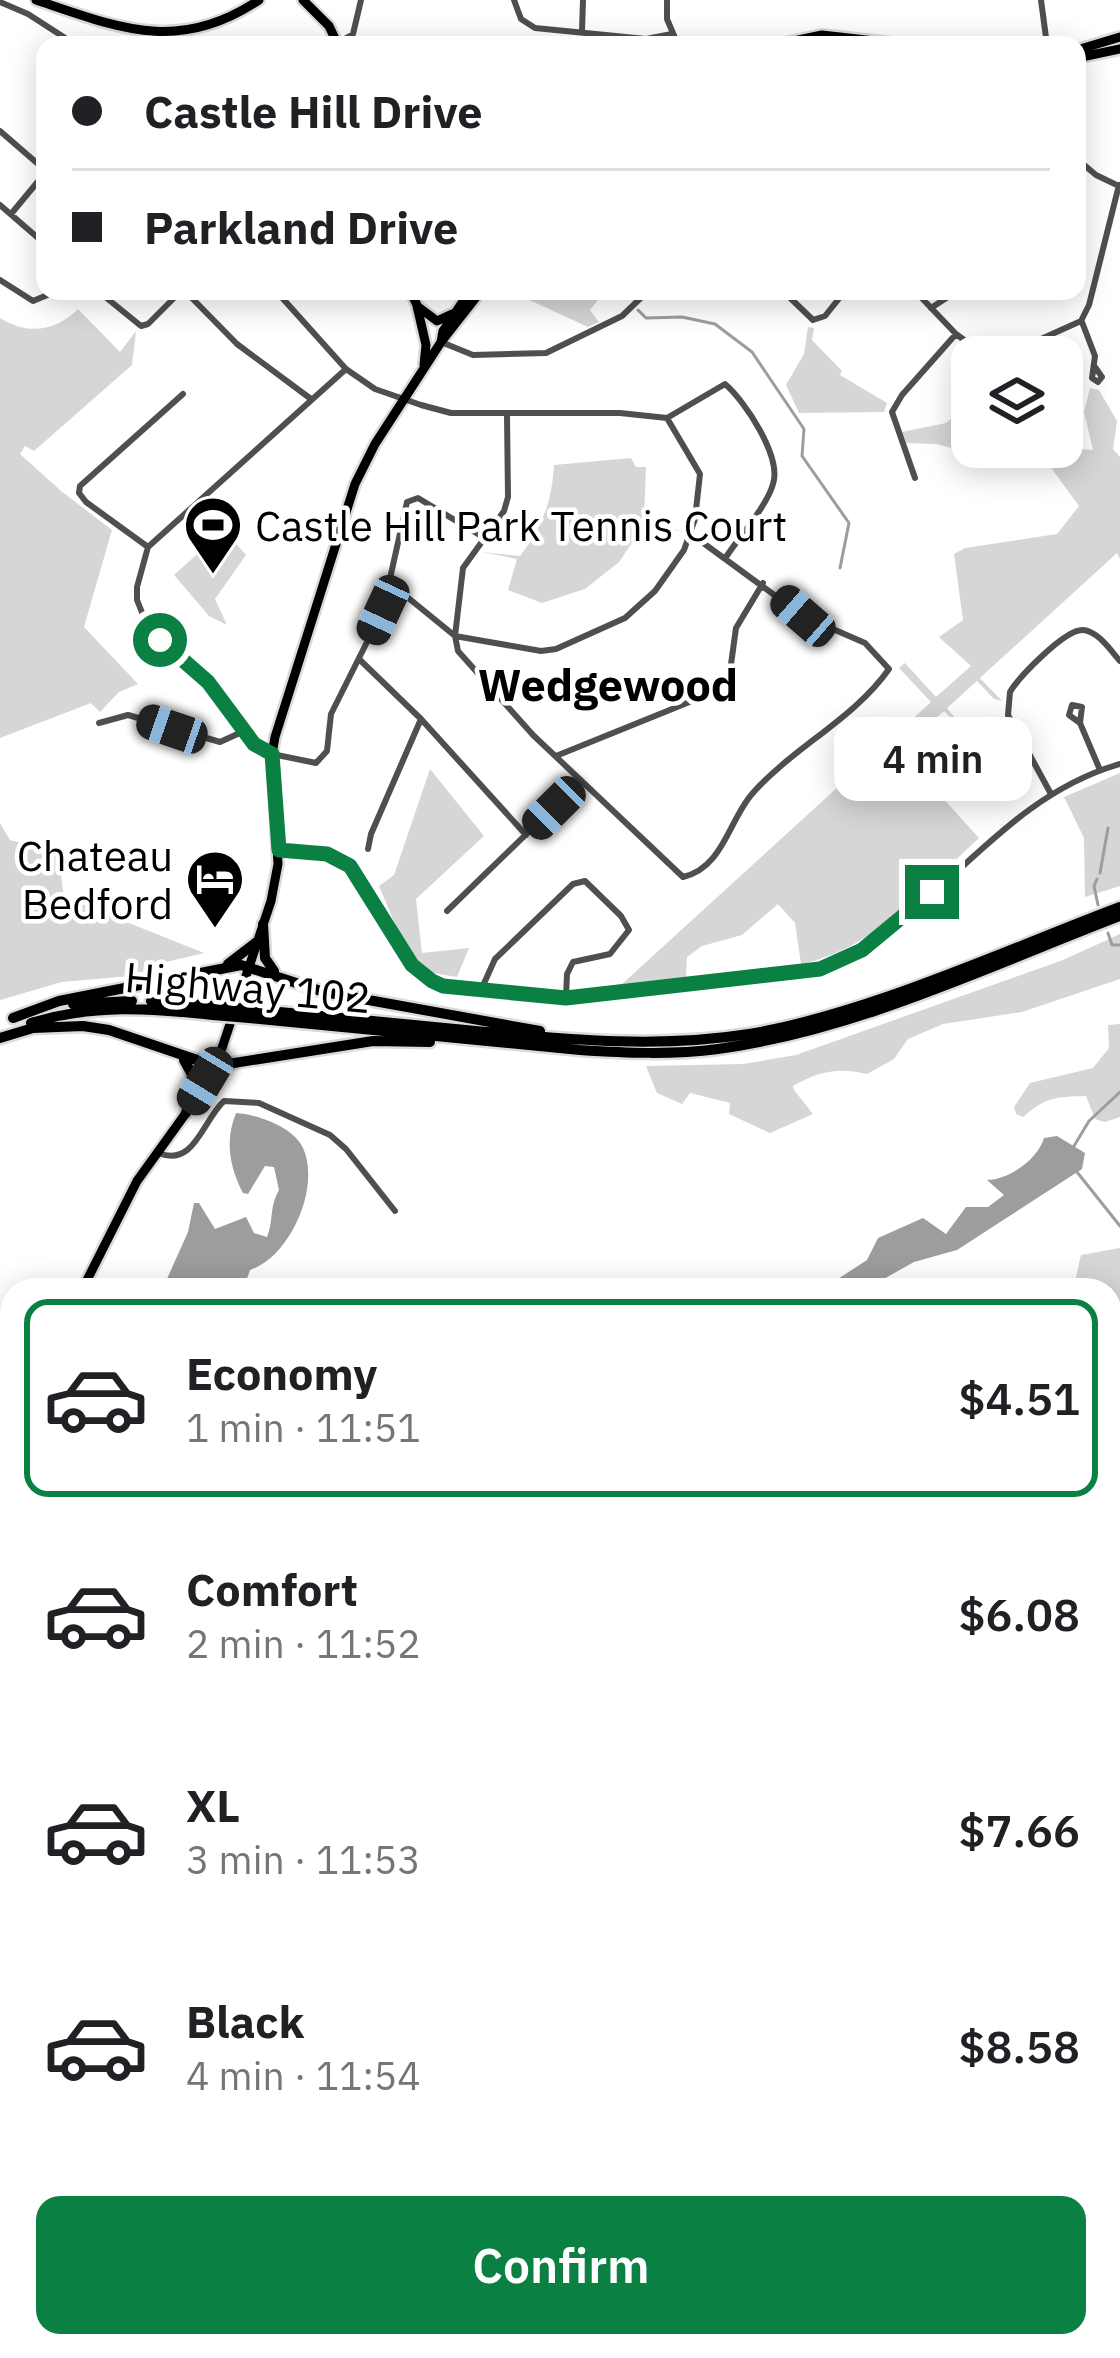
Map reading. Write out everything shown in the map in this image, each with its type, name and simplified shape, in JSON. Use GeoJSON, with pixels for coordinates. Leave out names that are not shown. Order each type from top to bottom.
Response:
{"type":"FeatureCollection","features":[{"type":"Feature","properties":{"kind":"highway","name":"Highway 102"},"geometry":{"type":"LineString","coordinates":[[249,1014],[595,1040],[693,1041],[752,1034],[819,1018],[1120,907]]}},
{"type":"Feature","properties":{"kind":"highway","name":"Highway 102"},"geometry":{"type":"LineString","coordinates":[[6,1021],[73,1004],[116,1000],[556,1048],[672,1053],[753,1043],[820,1028],[1120,916]]}},
{"type":"Feature","properties":{"kind":"highway"},"geometry":{"type":"LineString","coordinates":[[263,925],[265,958],[276,974]]}},
{"type":"Feature","properties":{"kind":"highway"},"geometry":{"type":"LineString","coordinates":[[225,965],[258,941]]}},
{"type":"Feature","properties":{"kind":"highway"},"geometry":{"type":"LineString","coordinates":[[6,1021],[59,1001],[225,965],[249,966],[324,992],[595,1040]]}},
{"type":"Feature","properties":{"kind":"highway","name":"Highway 102"},"geometry":{"type":"LineString","coordinates":[[0,1037],[35,1022],[96,1009],[213,1010]]}},
{"type":"Feature","properties":{"kind":"highway"},"geometry":{"type":"LineString","coordinates":[[0,1037],[34,1028],[83,1026],[109,1030],[215,1066],[373,1041],[556,1048]]}},
{"type":"Feature","properties":{"kind":"highway"},"geometry":{"type":"LineString","coordinates":[[176,1055],[188,1064],[195,1080],[186,1113]]}},
{"type":"Feature","properties":{"kind":"main road"},"geometry":{"type":"LineString","coordinates":[[36,0],[113,26],[159,33],[211,26],[259,0]]}},
{"type":"Feature","properties":{"kind":"main road"},"geometry":{"type":"LineString","coordinates":[[306,2],[334,36]]}},
{"type":"Feature","properties":{"kind":"main road"},"geometry":{"type":"LineString","coordinates":[[1086,50],[1120,37]]}},
{"type":"Feature","properties":{"kind":"main road"},"geometry":{"type":"LineString","coordinates":[[1086,53],[1120,49]]}},
{"type":"Feature","properties":{"kind":"main road"},"geometry":{"type":"LineString","coordinates":[[414,300],[441,343]]}},
{"type":"Feature","properties":{"kind":"main road"},"geometry":{"type":"LineString","coordinates":[[441,343],[463,300]]}},
{"type":"Feature","properties":{"kind":"main road"},"geometry":{"type":"LineString","coordinates":[[88,1278],[137,1181],[215,1066],[258,941],[279,850],[272,754],[286,694],[355,484],[405,398],[474,300]]}},
{"type":"Feature","properties":{"kind":"main road"},"geometry":{"type":"LineString","coordinates":[[417,306],[437,321],[455,311]]}},
{"type":"Feature","properties":{"kind":"main road"},"geometry":{"type":"LineString","coordinates":[[417,306],[426,344],[424,370]]}},
{"type":"Feature","properties":{"kind":"street"},"geometry":{"type":"LineString","coordinates":[[350,36],[362,0]]}},
{"type":"Feature","properties":{"kind":"street"},"geometry":{"type":"LineString","coordinates":[[514,0],[528,26],[605,36]]}},
{"type":"Feature","properties":{"kind":"street"},"geometry":{"type":"LineString","coordinates":[[582,31],[583,0]]}},
{"type":"Feature","properties":{"kind":"street"},"geometry":{"type":"LineString","coordinates":[[659,36],[672,34],[667,0]]}},
{"type":"Feature","properties":{"kind":"street"},"geometry":{"type":"LineString","coordinates":[[1041,0],[1046,36]]}},
{"type":"Feature","properties":{"kind":"street"},"geometry":{"type":"LineString","coordinates":[[0,2],[62,36]]}},
{"type":"Feature","properties":{"kind":"street"},"geometry":{"type":"LineString","coordinates":[[0,131],[36,163]]}},
{"type":"Feature","properties":{"kind":"street"},"geometry":{"type":"LineString","coordinates":[[1053,336],[1082,321],[1119,186],[1086,167]]}},
{"type":"Feature","properties":{"kind":"street"},"geometry":{"type":"LineString","coordinates":[[10,214],[36,182]]}},
{"type":"Feature","properties":{"kind":"street"},"geometry":{"type":"LineString","coordinates":[[0,206],[36,236]]}},
{"type":"Feature","properties":{"kind":"street"},"geometry":{"type":"LineString","coordinates":[[0,280],[36,300]]}},
{"type":"Feature","properties":{"kind":"street"},"geometry":{"type":"LineString","coordinates":[[109,300],[141,326],[172,300]]}},
{"type":"Feature","properties":{"kind":"street"},"geometry":{"type":"LineString","coordinates":[[192,300],[237,344],[311,399]]}},
{"type":"Feature","properties":{"kind":"street"},"geometry":{"type":"LineString","coordinates":[[284,300],[346,369],[374,389],[451,413],[620,413],[667,418],[725,384],[761,434],[772,458],[773,486],[726,557]]}},
{"type":"Feature","properties":{"kind":"street"},"geometry":{"type":"LineString","coordinates":[[441,343],[473,355],[546,353],[622,316],[639,300]]}},
{"type":"Feature","properties":{"kind":"street"},"geometry":{"type":"LineString","coordinates":[[792,300],[813,320],[825,316],[837,300]]}},
{"type":"Feature","properties":{"kind":"street"},"geometry":{"type":"LineString","coordinates":[[924,300],[959,336]]}},
{"type":"Feature","properties":{"kind":"street"},"geometry":{"type":"LineString","coordinates":[[932,308],[944,300]]}},
{"type":"Feature","properties":{"kind":"street"},"geometry":{"type":"LineString","coordinates":[[1082,321],[1095,367]]}},
{"type":"Feature","properties":{"kind":"street"},"geometry":{"type":"LineString","coordinates":[[915,478],[892,412],[956,334]]}},
{"type":"Feature","properties":{"kind":"street"},"geometry":{"type":"LineString","coordinates":[[346,369],[148,548],[136,587],[147,626],[208,682],[254,744],[272,754],[316,764],[322,760],[331,714],[383,610],[405,508],[413,498],[483,537]]}},
{"type":"Feature","properties":{"kind":"street"},"geometry":{"type":"LineString","coordinates":[[148,548],[86,502],[80,486],[183,394]]}},
{"type":"Feature","properties":{"kind":"street"},"geometry":{"type":"LineString","coordinates":[[507,415],[508,497],[504,511],[463,568],[455,636],[458,651],[484,684],[683,877],[690,876],[731,835],[752,794],[889,669],[865,643],[803,616],[691,534]]}},
{"type":"Feature","properties":{"kind":"street"},"geometry":{"type":"LineString","coordinates":[[390,583],[455,636],[541,651],[590,634],[644,604],[691,534],[700,474],[667,418]]}},
{"type":"Feature","properties":{"kind":"street"},"geometry":{"type":"LineString","coordinates":[[556,756],[724,688],[730,679],[736,628],[763,583]]}},
{"type":"Feature","properties":{"kind":"street"},"geometry":{"type":"LineString","coordinates":[[1052,794],[1008,715],[1015,684],[1077,631],[1092,633],[1120,661]]}},
{"type":"Feature","properties":{"kind":"street"},"geometry":{"type":"LineString","coordinates":[[359,659],[421,718],[526,835]]}},
{"type":"Feature","properties":{"kind":"street"},"geometry":{"type":"LineString","coordinates":[[99,723],[128,716],[220,742],[244,731]]}},
{"type":"Feature","properties":{"kind":"street"},"geometry":{"type":"LineString","coordinates":[[368,849],[421,718]]}},
{"type":"Feature","properties":{"kind":"street"},"geometry":{"type":"LineString","coordinates":[[1080,723],[1100,770]]}},
{"type":"Feature","properties":{"kind":"street"},"geometry":{"type":"LineString","coordinates":[[959,761],[970,777],[984,783],[1033,760]]}},
{"type":"Feature","properties":{"kind":"street"},"geometry":{"type":"LineString","coordinates":[[279,850],[327,854],[350,866],[402,951],[422,975],[443,986],[566,998],[786,975],[844,960],[892,927],[1001,830],[1052,794],[1120,764]]}},
{"type":"Feature","properties":{"kind":"street"},"geometry":{"type":"LineString","coordinates":[[447,911],[581,781]]}},
{"type":"Feature","properties":{"kind":"street"},"geometry":{"type":"LineString","coordinates":[[482,990],[494,959],[573,884],[585,881],[629,930],[610,954],[573,962],[566,998]]}},
{"type":"Feature","properties":{"kind":"street"},"geometry":{"type":"LineString","coordinates":[[156,1152],[172,1158],[187,1153],[224,1101],[260,1103],[334,1138],[395,1211]]}},
{"type":"Feature","properties":{"kind":"shaded area"},"geometry":{"type":"Polygon","coordinates":[[[529,300],[598,300],[590,310],[599,322],[588,327],[529,300]]]}},
{"type":"Feature","properties":{"kind":"shaded area"},"geometry":{"type":"Polygon","coordinates":[[[78,309],[120,352],[136,331],[132,365],[34,451],[25,446],[20,454],[112,530],[84,627],[138,684],[119,692],[100,712],[91,703],[0,738],[0,318],[20,327],[40,328],[78,309]]]}},
{"type":"Feature","properties":{"kind":"shaded area"},"geometry":{"type":"Polygon","coordinates":[[[808,327],[814,328],[812,340],[842,371],[840,375],[887,403],[884,412],[799,413],[786,385],[804,354],[808,327]]]}},
{"type":"Feature","properties":{"kind":"shaded area"},"geometry":{"type":"Polygon","coordinates":[[[1090,388],[1099,390],[1117,421],[1113,449],[1120,457],[1120,559],[1117,553],[980,678],[1002,701],[977,681],[947,708],[956,719],[955,738],[953,720],[944,711],[900,751],[979,838],[898,914],[828,956],[801,964],[795,923],[778,904],[742,935],[702,946],[687,957],[686,977],[622,984],[931,702],[899,668],[905,663],[936,697],[971,666],[939,637],[963,620],[954,554],[965,548],[1057,534],[1079,506],[1052,469],[1083,468],[1083,449],[1093,450],[1084,412],[1090,388]]]}},
{"type":"Feature","properties":{"kind":"shaded area"},"geometry":{"type":"Polygon","coordinates":[[[951,419],[951,448],[906,443],[902,432],[951,419]]]}},
{"type":"Feature","properties":{"kind":"shaded area"},"geometry":{"type":"Polygon","coordinates":[[[631,458],[636,467],[646,467],[644,522],[685,532],[644,525],[619,562],[585,589],[542,603],[508,590],[517,559],[482,552],[520,556],[545,514],[554,465],[631,458]]]}},
{"type":"Feature","properties":{"kind":"shaded area"},"geometry":{"type":"Polygon","coordinates":[[[203,506],[246,555],[215,599],[227,625],[209,616],[174,575],[215,538],[194,513],[203,506]]]}},
{"type":"Feature","properties":{"kind":"shaded area"},"geometry":{"type":"Polygon","coordinates":[[[430,769],[484,836],[416,899],[422,953],[469,948],[457,977],[427,972],[409,957],[379,886],[394,875],[430,769]]]}},
{"type":"Feature","properties":{"kind":"shaded area"},"geometry":{"type":"Polygon","coordinates":[[[1120,773],[1120,886],[1085,897],[1084,838],[1064,797],[1120,773]]]}},
{"type":"Feature","properties":{"kind":"shaded area"},"geometry":{"type":"Polygon","coordinates":[[[0,823],[10,840],[55,850],[64,897],[204,953],[145,967],[142,975],[62,982],[0,1000],[0,823]]]}},
{"type":"Feature","properties":{"kind":"shaded area"},"geometry":{"type":"Polygon","coordinates":[[[1120,934],[1120,979],[1022,1012],[943,1024],[908,1039],[894,1059],[867,1074],[838,1071],[811,1077],[793,1086],[813,1114],[770,1133],[729,1114],[730,1103],[690,1093],[682,1104],[657,1093],[646,1066],[743,1064],[796,1055],[1063,960],[1120,934]]]}},
{"type":"Feature","properties":{"kind":"shaded area"},"geometry":{"type":"Polygon","coordinates":[[[1120,1024],[1120,1117],[1105,1122],[1095,1119],[1086,1096],[1052,1099],[1023,1117],[1016,1114],[1014,1107],[1030,1083],[1093,1068],[1109,1048],[1108,1025],[1120,1024]]]}},
{"type":"Feature","properties":{"kind":"shaded area"},"geometry":{"type":"Polygon","coordinates":[[[236,1113],[274,1123],[298,1141],[308,1164],[308,1182],[298,1219],[278,1251],[250,1270],[247,1278],[167,1278],[188,1232],[194,1203],[199,1203],[215,1229],[246,1217],[254,1233],[267,1237],[279,1190],[274,1167],[265,1166],[248,1194],[243,1193],[234,1173],[230,1133],[236,1113]]]}},
{"type":"Feature","properties":{"kind":"shaded area"},"geometry":{"type":"Polygon","coordinates":[[[1057,1136],[1085,1153],[1082,1169],[957,1250],[914,1262],[885,1278],[839,1278],[867,1260],[878,1238],[923,1218],[946,1234],[966,1207],[988,1207],[1004,1195],[987,1180],[1029,1161],[1044,1138],[1057,1136]]]}},
{"type":"Feature","properties":{"kind":"shaded area"},"geometry":{"type":"Polygon","coordinates":[[[1120,1248],[1120,1278],[1076,1278],[1081,1255],[1120,1248]]]}},
{"type":"Feature","properties":{"kind":"waterway"},"geometry":{"type":"LineString","coordinates":[[638,310],[646,318],[682,317],[715,324],[752,352],[804,429],[802,456],[849,523],[840,568]]}},
{"type":"Feature","properties":{"kind":"waterway"},"geometry":{"type":"LineString","coordinates":[[1100,873],[1108,828]]}},
{"type":"Feature","properties":{"kind":"waterway"},"geometry":{"type":"LineString","coordinates":[[1097,879],[1098,905]]}},
{"type":"Feature","properties":{"kind":"waterway"},"geometry":{"type":"LineString","coordinates":[[1108,933],[1112,945],[1120,945]]}},
{"type":"Feature","properties":{"kind":"waterway"},"geometry":{"type":"LineString","coordinates":[[1074,1146],[1089,1121],[1120,1092]]}},
{"type":"Feature","properties":{"kind":"waterway"},"geometry":{"type":"LineString","coordinates":[[1077,1172],[1120,1226]]}},
{"type":"Feature","properties":{"kind":"place","name":"Castle Hill Park Tennis Court"},"geometry":{"type":"Point","coordinates":[213,576]}},
{"type":"Feature","properties":{"kind":"place","name":"Chateau Bedford"},"geometry":{"type":"Point","coordinates":[215,930]}},
{"type":"Feature","properties":{"kind":"district","name":"Wedgewood"},"geometry":{"type":"Point","coordinates":[608,684]}},
{"type":"Feature","properties":{"kind":"route"},"geometry":{"type":"LineString","coordinates":[[160,640],[208,682],[254,744],[272,754],[279,850],[327,854],[350,866],[412,965],[443,986],[566,998],[820,969],[862,950],[932,892]]}}]}
